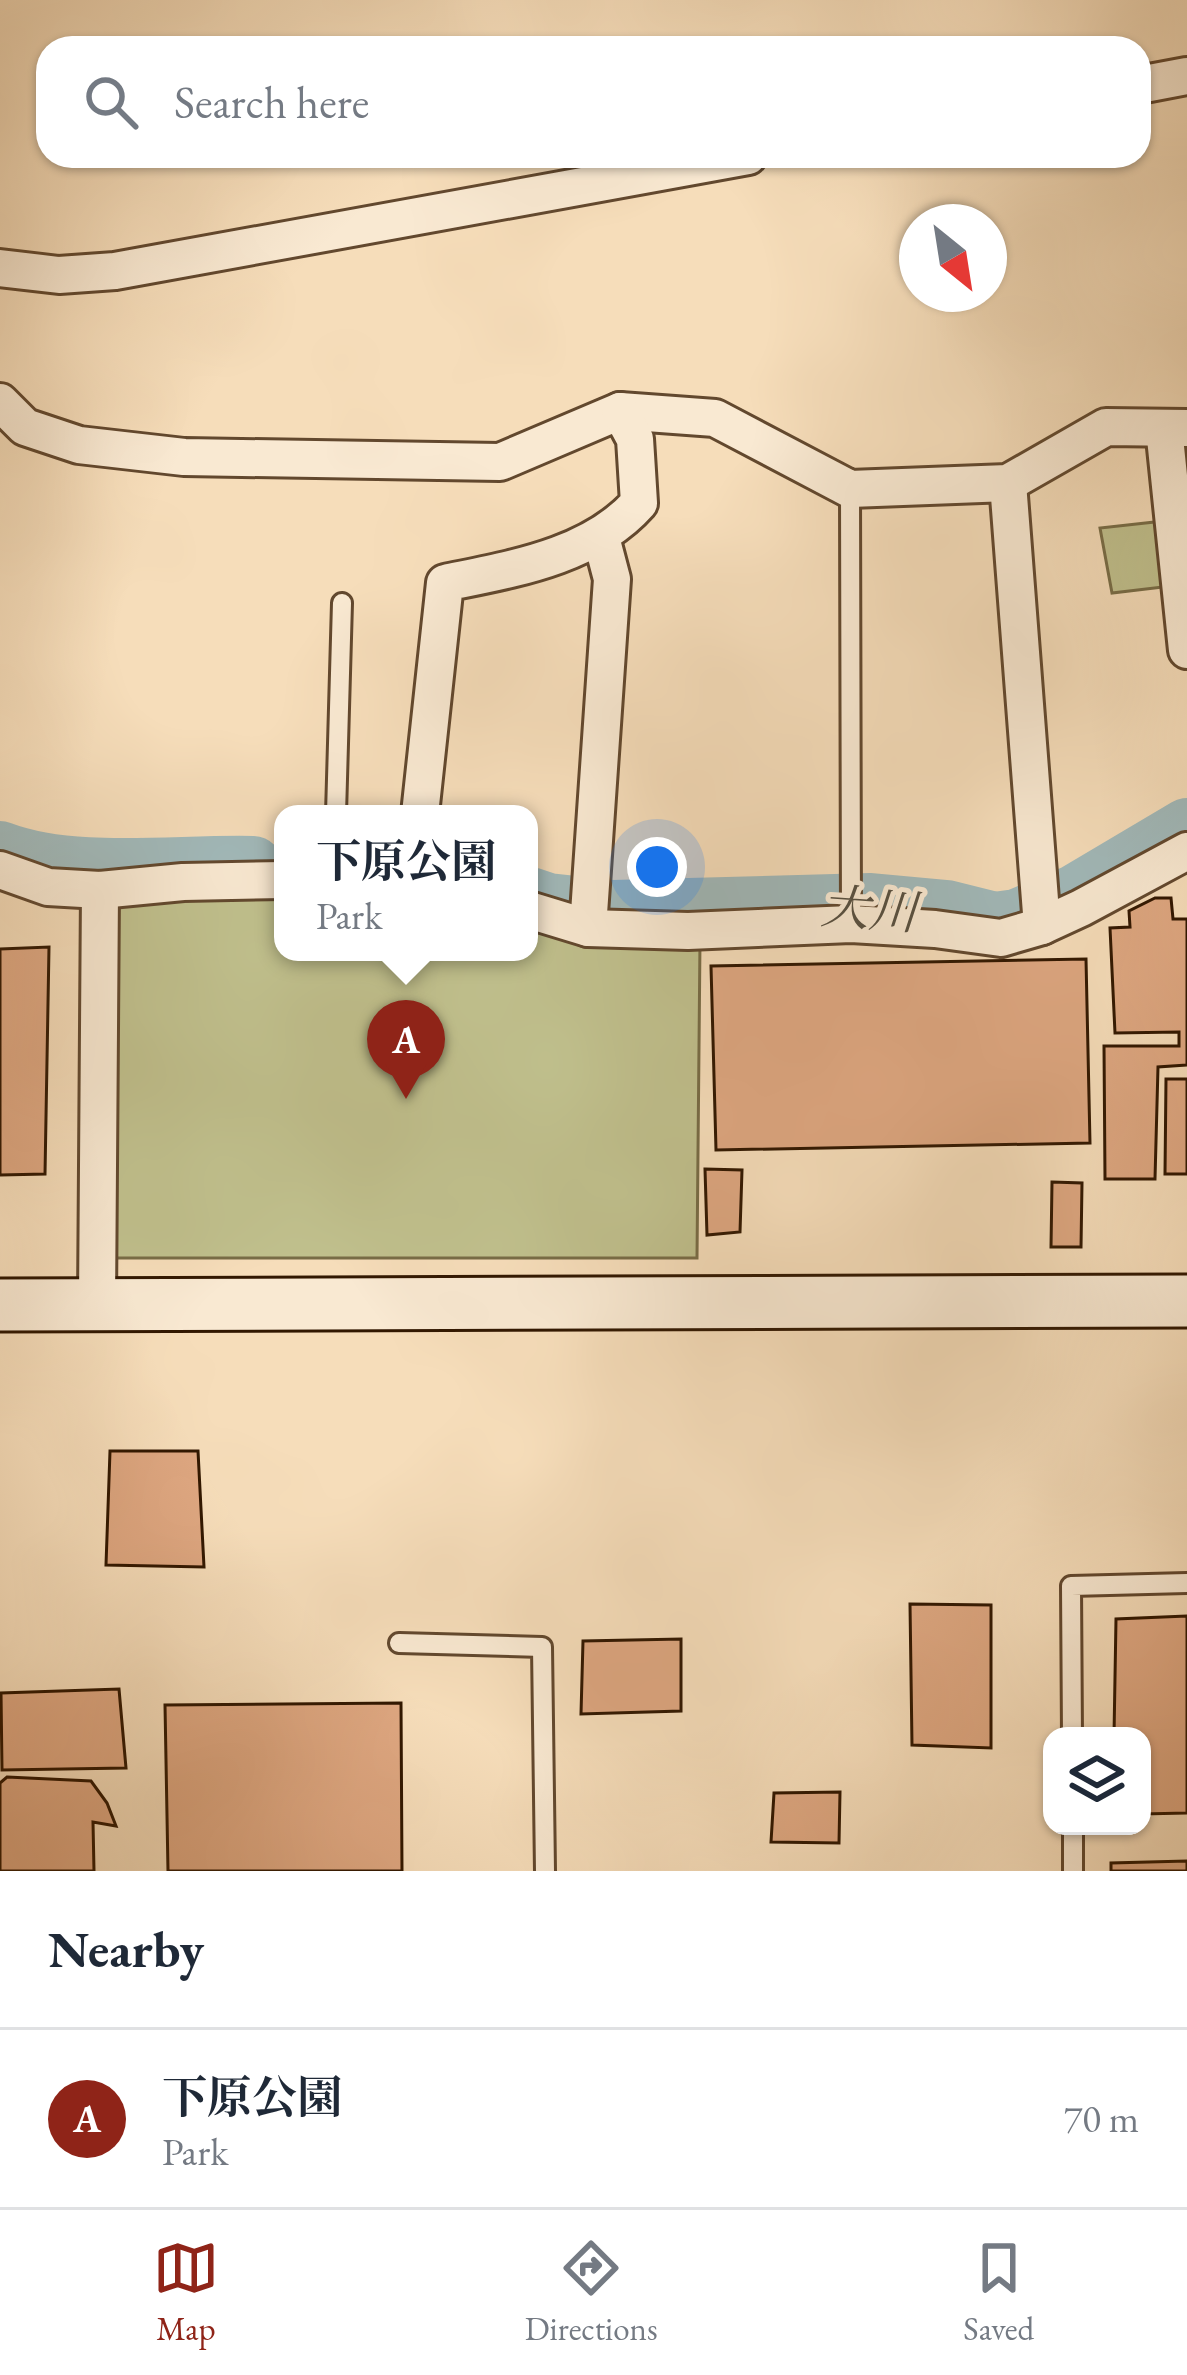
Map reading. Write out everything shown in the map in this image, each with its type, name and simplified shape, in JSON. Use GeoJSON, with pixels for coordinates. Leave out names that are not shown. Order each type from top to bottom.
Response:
{"type":"FeatureCollection","features":[{"type":"Feature","properties":{"kind":"street"},"geometry":{"type":"LineString","coordinates":[[1151,83],[1187,76]]}},
{"type":"Feature","properties":{"kind":"street"},"geometry":{"type":"LineString","coordinates":[[0,268],[59,275],[115,271],[682,168]]}},
{"type":"Feature","properties":{"kind":"street"},"geometry":{"type":"LineString","coordinates":[[0,402],[26,427],[80,446],[184,457],[500,462],[620,411],[715,418],[850,489],[1008,483],[1106,427],[1175,428],[1187,650]]}},
{"type":"Feature","properties":{"kind":"street"},"geometry":{"type":"LineString","coordinates":[[421,805],[445,584],[526,566],[601,537],[639,503],[635,440],[620,411]]}},
{"type":"Feature","properties":{"kind":"street"},"geometry":{"type":"LineString","coordinates":[[1008,483],[1042,925]]}},
{"type":"Feature","properties":{"kind":"street"},"geometry":{"type":"LineString","coordinates":[[588,927],[612,579],[601,537]]}},
{"type":"Feature","properties":{"kind":"street"},"geometry":{"type":"LineString","coordinates":[[538,913],[588,927],[688,931],[851,922],[1001,938],[1042,925],[1187,850]]}},
{"type":"Feature","properties":{"kind":"street"},"geometry":{"type":"LineString","coordinates":[[0,870],[48,887],[100,890],[274,880]]}},
{"type":"Feature","properties":{"kind":"street"},"geometry":{"type":"LineString","coordinates":[[97,1304],[100,890]]}},
{"type":"Feature","properties":{"kind":"street"},"geometry":{"type":"LineString","coordinates":[[0,1305],[1187,1300]]}},
{"type":"Feature","properties":{"kind":"lane"},"geometry":{"type":"LineString","coordinates":[[850,489],[851,922]]}},
{"type":"Feature","properties":{"kind":"lane"},"geometry":{"type":"LineString","coordinates":[[336,805],[342,602]]}},
{"type":"Feature","properties":{"kind":"lane"},"geometry":{"type":"LineString","coordinates":[[1072,1727],[1071,1586],[1187,1582]]}},
{"type":"Feature","properties":{"kind":"lane"},"geometry":{"type":"LineString","coordinates":[[399,1643],[542,1647],[544,1871]]}},
{"type":"Feature","properties":{"kind":"lane"},"geometry":{"type":"LineString","coordinates":[[1073,1835],[1073,1871]]}},
{"type":"Feature","properties":{"kind":"green space"},"geometry":{"type":"Polygon","coordinates":[[[1173,520],[1180,585],[1112,593],[1100,528],[1173,520]]]}},
{"type":"Feature","properties":{"kind":"green space"},"geometry":{"type":"Polygon","coordinates":[[[274,894],[274,961],[538,961],[538,931],[566,939],[700,941],[697,1258],[111,1258],[115,903],[274,894]]]}},
{"type":"Feature","properties":{"kind":"building"},"geometry":{"type":"Polygon","coordinates":[[[1155,898],[1171,898],[1173,919],[1187,919],[1187,1065],[1158,1067],[1155,1179],[1105,1179],[1104,1046],[1179,1046],[1179,1032],[1115,1033],[1110,928],[1130,927],[1129,911],[1155,898]]]}},
{"type":"Feature","properties":{"kind":"building"},"geometry":{"type":"Polygon","coordinates":[[[49,947],[45,1174],[0,1175],[0,949],[49,947]]]}},
{"type":"Feature","properties":{"kind":"building"},"geometry":{"type":"Polygon","coordinates":[[[1086,959],[1090,1143],[716,1150],[711,966],[1086,959]]]}},
{"type":"Feature","properties":{"kind":"building"},"geometry":{"type":"Polygon","coordinates":[[[1166,1079],[1187,1079],[1187,1174],[1165,1174],[1166,1079]]]}},
{"type":"Feature","properties":{"kind":"building"},"geometry":{"type":"Polygon","coordinates":[[[705,1169],[742,1170],[740,1232],[707,1235],[705,1169]]]}},
{"type":"Feature","properties":{"kind":"building"},"geometry":{"type":"Polygon","coordinates":[[[1052,1182],[1082,1183],[1081,1247],[1051,1247],[1052,1182]]]}},
{"type":"Feature","properties":{"kind":"building"},"geometry":{"type":"Polygon","coordinates":[[[110,1451],[198,1451],[204,1567],[106,1565],[110,1451]]]}},
{"type":"Feature","properties":{"kind":"building"},"geometry":{"type":"Polygon","coordinates":[[[910,1604],[991,1605],[991,1748],[912,1745],[910,1604]]]}},
{"type":"Feature","properties":{"kind":"building"},"geometry":{"type":"Polygon","coordinates":[[[1187,1616],[1187,1813],[1151,1814],[1151,1727],[1114,1727],[1116,1619],[1187,1616]]]}},
{"type":"Feature","properties":{"kind":"building"},"geometry":{"type":"Polygon","coordinates":[[[681,1639],[681,1711],[581,1714],[583,1641],[681,1639]]]}},
{"type":"Feature","properties":{"kind":"building"},"geometry":{"type":"Polygon","coordinates":[[[119,1689],[126,1768],[2,1770],[1,1693],[119,1689]]]}},
{"type":"Feature","properties":{"kind":"building"},"geometry":{"type":"Polygon","coordinates":[[[401,1703],[402,1871],[168,1871],[165,1705],[401,1703]]]}},
{"type":"Feature","properties":{"kind":"building"},"geometry":{"type":"Polygon","coordinates":[[[7,1777],[91,1781],[116,1826],[93,1822],[94,1871],[0,1871],[0,1783],[7,1777]]]}},
{"type":"Feature","properties":{"kind":"building"},"geometry":{"type":"Polygon","coordinates":[[[840,1792],[839,1843],[771,1842],[774,1793],[840,1792]]]}},
{"type":"Feature","properties":{"kind":"building"},"geometry":{"type":"Polygon","coordinates":[[[1187,1861],[1187,1871],[1111,1871],[1111,1863],[1187,1861]]]}},
{"type":"Feature","properties":{"kind":"waterway","name":"大川"},"geometry":{"type":"LineString","coordinates":[[538,900],[613,910],[871,903],[947,910],[995,922],[1017,919],[1074,895],[1187,828]]}},
{"type":"Feature","properties":{"kind":"waterway","name":"大川"},"geometry":{"type":"LineString","coordinates":[[0,851],[92,868],[253,866]]}},
{"type":"Feature","properties":{"kind":"place","name":"下原公園"},"geometry":{"type":"Point","coordinates":[406,1099]}}]}
